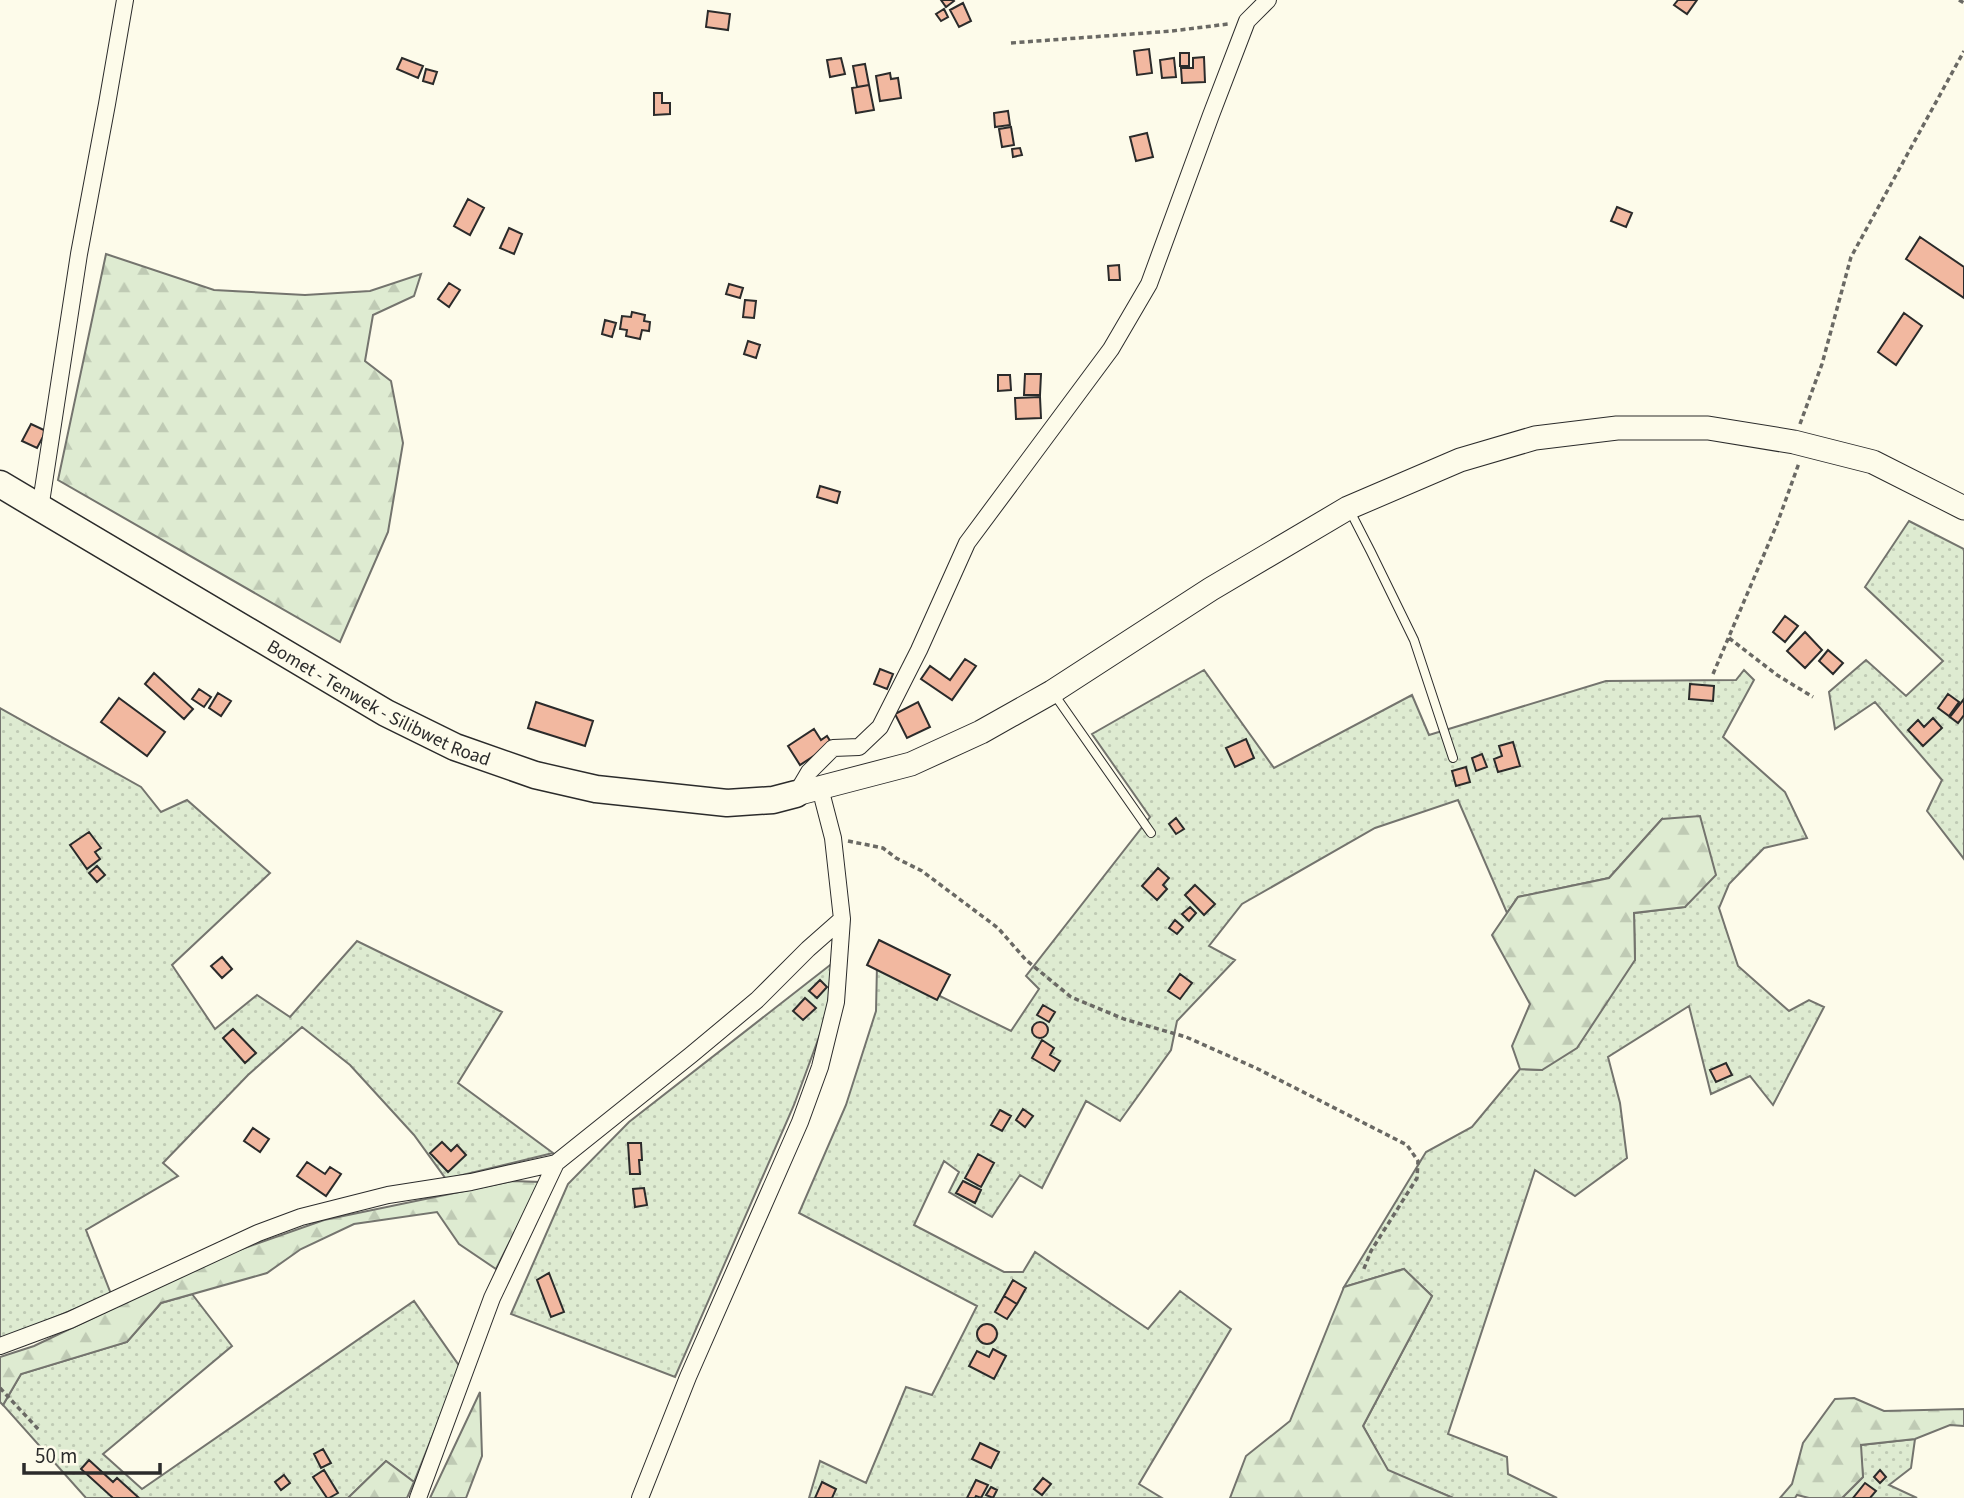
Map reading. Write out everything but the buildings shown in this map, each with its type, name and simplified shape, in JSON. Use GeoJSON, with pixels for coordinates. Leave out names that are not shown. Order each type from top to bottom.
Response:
{"type":"FeatureCollection","features":[{"type":"Feature","properties":{"kind":"main road"},"geometry":{"type":"LineString","coordinates":[[808,791],[911,764],[981,732],[1052,692],[1211,589],[1348,508],[1460,460],[1535,438],[1617,428],[1708,428],[1800,443],[1873,463],[1964,508]]}},
{"type":"Feature","properties":{"kind":"main road","name":"Bomet - Tenwek - Silibwet Road"},"geometry":{"type":"LineString","coordinates":[[0,484],[386,713],[455,747],[535,775],[596,789],[727,803],[772,800],[808,791]]}},
{"type":"Feature","properties":{"kind":"street"},"geometry":{"type":"LineString","coordinates":[[40,509],[79,254],[125,0]]}},
{"type":"Feature","properties":{"kind":"street"},"geometry":{"type":"LineString","coordinates":[[640,1498],[688,1377],[800,1122],[816,1078],[836,1002],[842,919],[833,838],[808,791],[809,772],[833,748],[859,747],[880,727],[919,650],[967,543],[1111,349],[1154,272],[1247,21],[1268,0]]}},
{"type":"Feature","properties":{"kind":"street"},"geometry":{"type":"LineString","coordinates":[[418,1498],[492,1298],[556,1163],[757,1000],[842,919]]}},
{"type":"Feature","properties":{"kind":"street"},"geometry":{"type":"LineString","coordinates":[[0,1346],[70,1320],[258,1233],[301,1217],[388,1195],[471,1182],[556,1163]]}},
{"type":"Feature","properties":{"kind":"lane"},"geometry":{"type":"LineString","coordinates":[[1348,508],[1413,640],[1453,758]]}},
{"type":"Feature","properties":{"kind":"lane"},"geometry":{"type":"LineString","coordinates":[[1052,692],[1151,833]]}},
{"type":"Feature","properties":{"kind":"path"},"geometry":{"type":"LineString","coordinates":[[1959,0],[1964,3]]}},
{"type":"Feature","properties":{"kind":"path"},"geometry":{"type":"LineString","coordinates":[[1012,43],[1172,31],[1247,21]]}},
{"type":"Feature","properties":{"kind":"path"},"geometry":{"type":"LineString","coordinates":[[1713,674],[1777,524],[1851,257],[1964,51]]}},
{"type":"Feature","properties":{"kind":"path"},"geometry":{"type":"LineString","coordinates":[[1730,638],[1777,675],[1813,696]]}},
{"type":"Feature","properties":{"kind":"path"},"geometry":{"type":"LineString","coordinates":[[833,838],[883,848],[922,871],[998,929],[1026,960],[1071,997],[1124,1019],[1198,1042],[1256,1068],[1407,1145],[1418,1161],[1418,1178],[1371,1251],[1363,1271]]}},
{"type":"Feature","properties":{"kind":"path"},"geometry":{"type":"LineString","coordinates":[[0,1388],[39,1430]]}},
{"type":"Feature","properties":{"kind":"green space"},"geometry":{"type":"Polygon","coordinates":[[[106,254],[214,290],[305,295],[370,291],[421,274],[414,296],[373,315],[365,361],[391,381],[403,443],[388,532],[340,642],[58,480],[106,254]]]}},
{"type":"Feature","properties":{"kind":"green space"},"geometry":{"type":"Polygon","coordinates":[[[1909,521],[1964,549],[1964,859],[1927,811],[1942,780],[1875,702],[1835,729],[1829,692],[1866,660],[1906,696],[1943,661],[1865,587],[1909,521]]]}},
{"type":"Feature","properties":{"kind":"green space"},"geometry":{"type":"Polygon","coordinates":[[[1204,670],[1274,768],[1412,695],[1429,735],[1606,681],[1736,680],[1744,670],[1754,680],[1723,737],[1785,792],[1807,838],[1764,848],[1729,884],[1719,908],[1738,966],[1789,1011],[1809,1000],[1824,1007],[1773,1105],[1750,1076],[1711,1094],[1689,1006],[1608,1057],[1620,1103],[1627,1158],[1575,1196],[1535,1170],[1448,1434],[1507,1457],[1508,1474],[1557,1498],[1453,1498],[1388,1471],[1363,1426],[1432,1296],[1404,1269],[1344,1287],[1426,1152],[1472,1127],[1520,1069],[1542,1070],[1635,960],[1634,913],[1685,907],[1662,819],[1609,878],[1518,897],[1507,913],[1458,800],[1375,828],[1242,904],[1209,946],[1235,960],[1177,1021],[1171,1050],[1120,1121],[1086,1101],[1042,1188],[1020,1175],[992,1217],[949,1192],[959,1172],[944,1161],[914,1225],[1004,1272],[1023,1272],[1035,1252],[1148,1329],[1180,1291],[1231,1329],[1139,1484],[1162,1498],[809,1498],[820,1461],[866,1483],[906,1387],[932,1395],[977,1306],[799,1213],[846,1105],[876,1011],[877,965],[1011,1031],[1039,989],[1026,976],[1150,817],[1092,734],[1204,670]]]}},
{"type":"Feature","properties":{"kind":"green space"},"geometry":{"type":"Polygon","coordinates":[[[0,708],[141,787],[161,812],[187,800],[270,873],[172,965],[215,1029],[257,995],[290,1017],[357,941],[502,1012],[458,1083],[553,1153],[446,1179],[414,1135],[350,1065],[302,1027],[248,1075],[163,1163],[178,1176],[86,1230],[111,1294],[0,1340],[0,708]]]}},
{"type":"Feature","properties":{"kind":"green space"},"geometry":{"type":"Polygon","coordinates":[[[1700,816],[1716,875],[1685,907],[1634,913],[1635,960],[1577,1048],[1542,1070],[1520,1069],[1512,1046],[1530,1004],[1492,935],[1518,897],[1609,878],[1662,819],[1700,816]]]}},
{"type":"Feature","properties":{"kind":"green space"},"geometry":{"type":"Polygon","coordinates":[[[834,962],[826,1018],[794,1105],[675,1377],[511,1314],[568,1184],[629,1122],[834,962]]]}},
{"type":"Feature","properties":{"kind":"green space"},"geometry":{"type":"Polygon","coordinates":[[[512,1181],[540,1182],[496,1269],[459,1244],[437,1212],[354,1224],[301,1249],[267,1273],[161,1303],[127,1342],[21,1374],[3,1405],[0,1402],[0,1357],[34,1346],[225,1255],[324,1220],[512,1181]]]}},
{"type":"Feature","properties":{"kind":"green space"},"geometry":{"type":"Polygon","coordinates":[[[1404,1269],[1432,1296],[1363,1426],[1388,1470],[1453,1498],[1230,1498],[1246,1456],[1290,1421],[1344,1287],[1404,1269]]]}},
{"type":"Feature","properties":{"kind":"green space"},"geometry":{"type":"Polygon","coordinates":[[[192,1294],[232,1346],[103,1454],[142,1489],[414,1301],[460,1367],[414,1482],[386,1461],[348,1498],[86,1498],[3,1405],[21,1374],[127,1342],[161,1303],[192,1294]]]}},
{"type":"Feature","properties":{"kind":"green space"},"geometry":{"type":"Polygon","coordinates":[[[480,1392],[482,1456],[466,1498],[430,1498],[480,1392]]]}},
{"type":"Feature","properties":{"kind":"green space"},"geometry":{"type":"Polygon","coordinates":[[[1854,1398],[1884,1411],[1964,1409],[1964,1426],[1950,1425],[1915,1439],[1861,1445],[1863,1477],[1842,1498],[1809,1498],[1797,1495],[1795,1498],[1780,1498],[1792,1484],[1803,1443],[1835,1399],[1854,1398]]]}},
{"type":"Feature","properties":{"kind":"green space"},"geometry":{"type":"Polygon","coordinates":[[[1915,1439],[1911,1468],[1889,1485],[1917,1498],[1842,1498],[1863,1477],[1860,1445],[1915,1439]]]}},
{"type":"Feature","properties":{"kind":"green space"},"geometry":{"type":"Polygon","coordinates":[[[386,1461],[414,1482],[407,1498],[348,1498],[386,1461]]]}}]}
